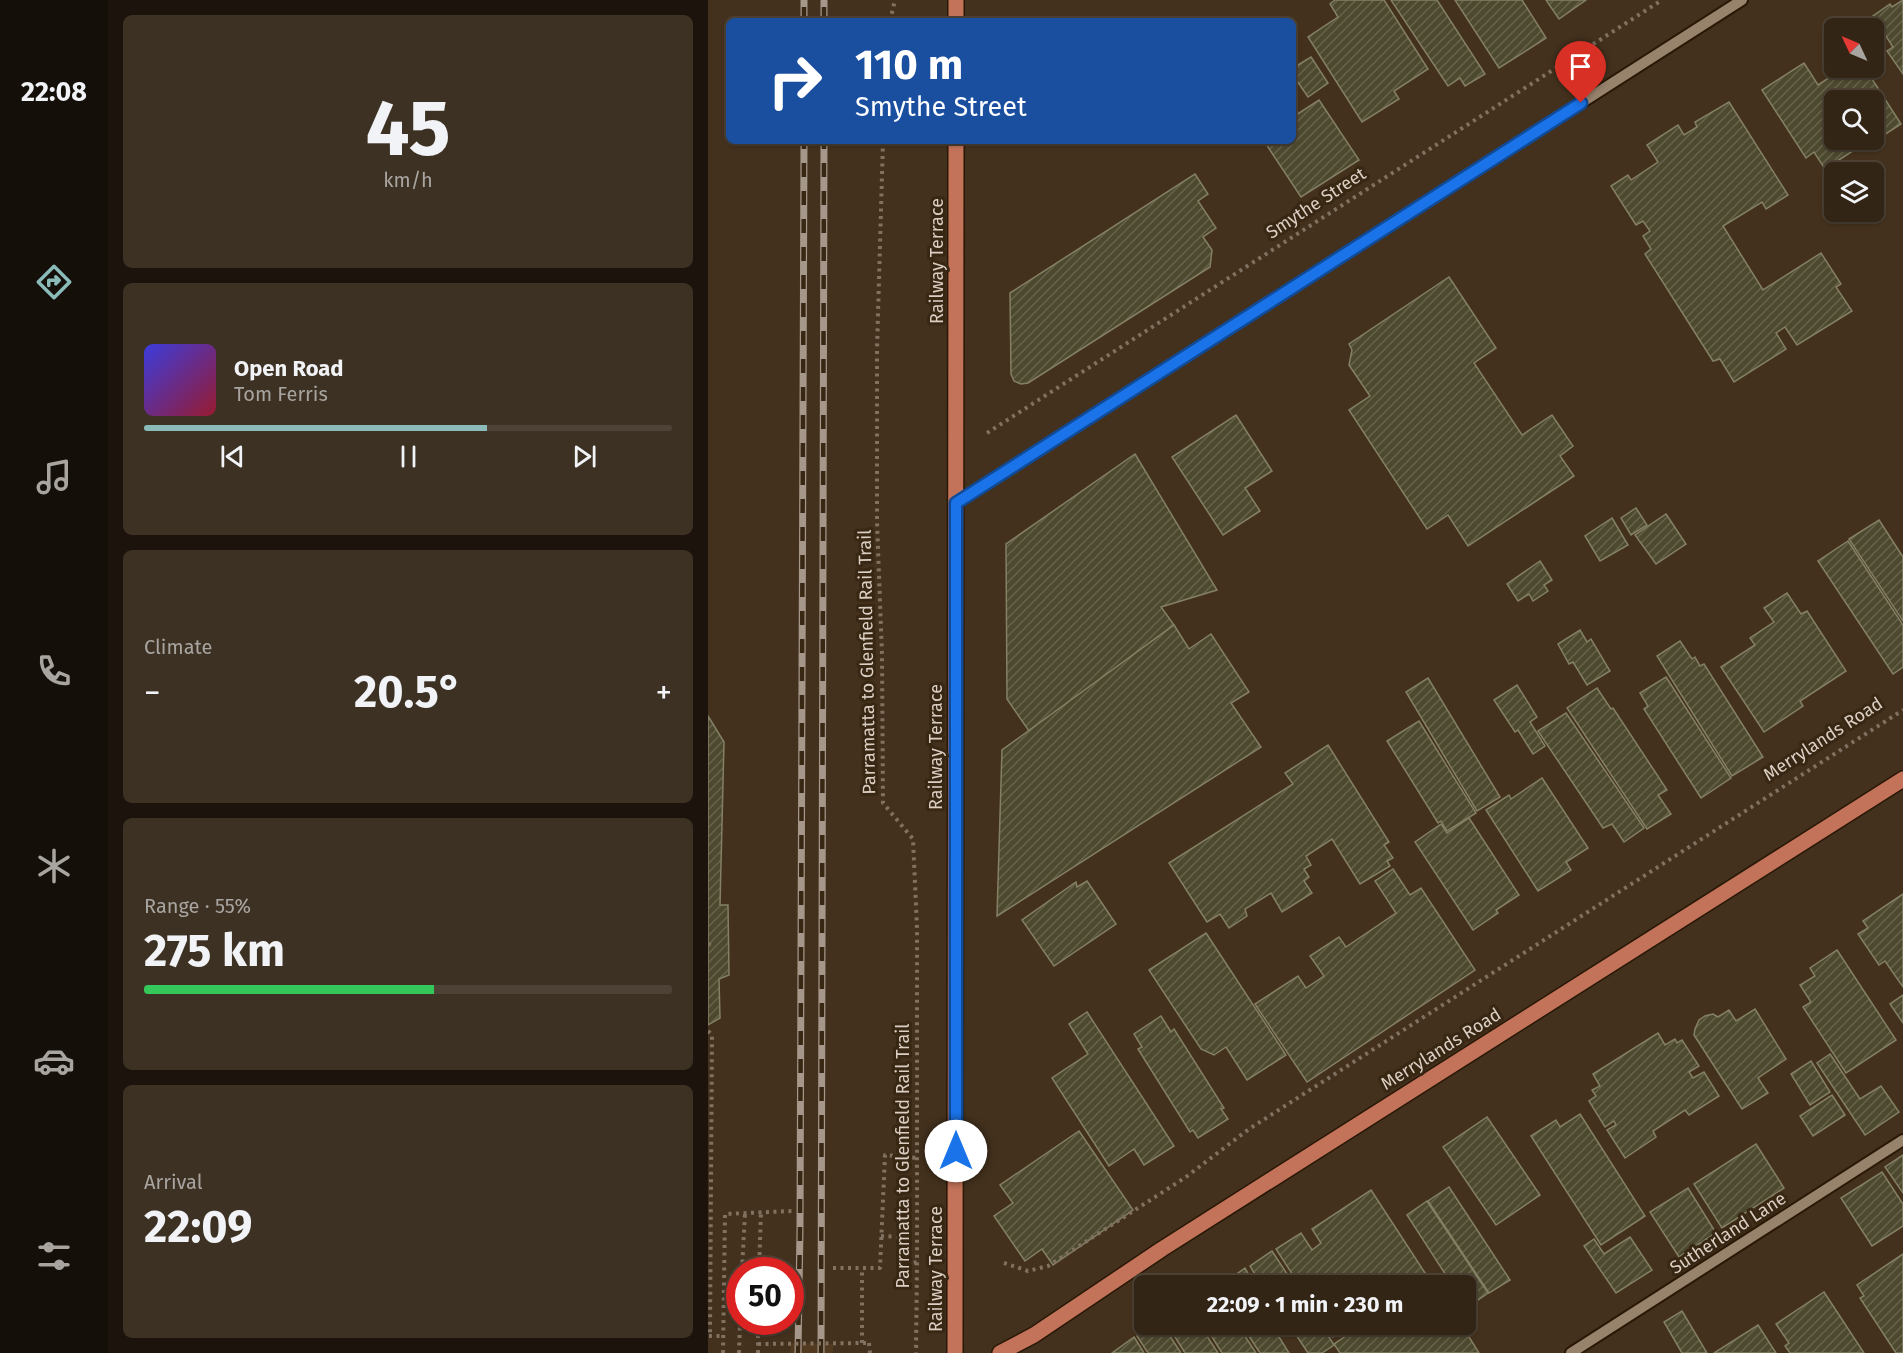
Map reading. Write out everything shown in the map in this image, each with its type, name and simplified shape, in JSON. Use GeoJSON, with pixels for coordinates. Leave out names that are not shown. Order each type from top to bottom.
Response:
{"type":"FeatureCollection","features":[{"type":"Feature","properties":{"kind":"main road"},"geometry":{"type":"LineString","coordinates":[[956,0],[956,18]]}},
{"type":"Feature","properties":{"kind":"main road","name":"Railway Terrace"},"geometry":{"type":"LineString","coordinates":[[955,1353],[956,144]]}},
{"type":"Feature","properties":{"kind":"main road","name":"Merrylands Road"},"geometry":{"type":"LineString","coordinates":[[1000,1353],[1034,1335],[1172,1243],[1903,778]]}},
{"type":"Feature","properties":{"kind":"street"},"geometry":{"type":"LineString","coordinates":[[956,503],[1742,0]]}},
{"type":"Feature","properties":{"kind":"street","name":"Sutherland Lane"},"geometry":{"type":"LineString","coordinates":[[1571,1353],[1903,1140]]}},
{"type":"Feature","properties":{"kind":"path"},"geometry":{"type":"LineString","coordinates":[[891,18],[895,0]]}},
{"type":"Feature","properties":{"kind":"path","name":"Smythe Street"},"geometry":{"type":"LineString","coordinates":[[987,433],[1662,0]]}},
{"type":"Feature","properties":{"kind":"path","name":"Parramatta to Glenfield Rail Trail"},"geometry":{"type":"LineString","coordinates":[[883,144],[877,349],[877,522],[882,655],[883,803],[913,839],[917,928],[916,1353]]}},
{"type":"Feature","properties":{"kind":"path","name":"Merrylands Road"},"geometry":{"type":"LineString","coordinates":[[1004,1263],[1028,1271],[1048,1266],[1186,1177],[1249,1129],[1903,710]]}},
{"type":"Feature","properties":{"kind":"path"},"geometry":{"type":"LineString","coordinates":[[708,1031],[712,1035],[709,1336],[723,1336]]}},
{"type":"Feature","properties":{"kind":"path"},"geometry":{"type":"LineString","coordinates":[[833,1268],[880,1268],[885,1155],[917,1158]]}},
{"type":"Feature","properties":{"kind":"path"},"geometry":{"type":"LineString","coordinates":[[723,1353],[725,1214],[792,1211]]}},
{"type":"Feature","properties":{"kind":"path"},"geometry":{"type":"LineString","coordinates":[[759,1257],[761,1212]]}},
{"type":"Feature","properties":{"kind":"path"},"geometry":{"type":"LineString","coordinates":[[743,1257],[745,1213]]}},
{"type":"Feature","properties":{"kind":"path"},"geometry":{"type":"LineString","coordinates":[[881,1236],[903,1237],[904,1265],[917,1262]]}},
{"type":"Feature","properties":{"kind":"path"},"geometry":{"type":"LineString","coordinates":[[862,1269],[862,1343]]}},
{"type":"Feature","properties":{"kind":"path"},"geometry":{"type":"LineString","coordinates":[[739,1353],[740,1335]]}},
{"type":"Feature","properties":{"kind":"path"},"geometry":{"type":"LineString","coordinates":[[758,1335],[758,1353]]}},
{"type":"Feature","properties":{"kind":"path"},"geometry":{"type":"LineString","coordinates":[[758,1344],[870,1343],[870,1353]]}},
{"type":"Feature","properties":{"kind":"shaded area"},"geometry":{"type":"Polygon","coordinates":[[[791,1343],[833,1344],[833,1353],[790,1353],[791,1343]]]}},
{"type":"Feature","properties":{"kind":"building"},"geometry":{"type":"Polygon","coordinates":[[[1335,0],[1384,0],[1428,69],[1394,91],[1399,99],[1362,122],[1308,37],[1338,17],[1330,4],[1335,0]]]}},
{"type":"Feature","properties":{"kind":"building"},"geometry":{"type":"Polygon","coordinates":[[[1391,0],[1437,0],[1485,74],[1465,86],[1460,78],[1448,86],[1391,0]]]}},
{"type":"Feature","properties":{"kind":"building"},"geometry":{"type":"Polygon","coordinates":[[[1455,0],[1522,0],[1546,38],[1499,68],[1455,0]]]}},
{"type":"Feature","properties":{"kind":"building"},"geometry":{"type":"Polygon","coordinates":[[[1546,0],[1586,0],[1559,19],[1546,0]]]}},
{"type":"Feature","properties":{"kind":"building"},"geometry":{"type":"Polygon","coordinates":[[[1903,0],[1903,74],[1887,51],[1893,47],[1884,33],[1884,18],[1873,16],[1890,4],[1892,7],[1903,0]]]}},
{"type":"Feature","properties":{"kind":"building"},"geometry":{"type":"Polygon","coordinates":[[[1311,57],[1328,83],[1308,97],[1296,79],[1296,66],[1311,57]]]}},
{"type":"Feature","properties":{"kind":"building"},"geometry":{"type":"Polygon","coordinates":[[[1804,63],[1818,85],[1829,78],[1871,78],[1879,90],[1824,90],[1824,150],[1854,150],[1836,162],[1824,162],[1824,167],[1814,152],[1806,158],[1762,90],[1804,63]]]}},
{"type":"Feature","properties":{"kind":"building"},"geometry":{"type":"Polygon","coordinates":[[[1884,98],[1901,124],[1884,135],[1884,98]]]}},
{"type":"Feature","properties":{"kind":"building"},"geometry":{"type":"Polygon","coordinates":[[[1319,100],[1359,160],[1301,197],[1266,144],[1296,144],[1296,115],[1319,100]]]}},
{"type":"Feature","properties":{"kind":"building"},"geometry":{"type":"Polygon","coordinates":[[[1729,102],[1788,195],[1766,209],[1762,202],[1723,226],[1763,290],[1821,253],[1841,284],[1836,287],[1852,311],[1797,345],[1785,327],[1776,333],[1786,349],[1734,382],[1720,359],[1713,361],[1645,254],[1651,249],[1643,236],[1650,231],[1643,221],[1636,225],[1611,186],[1628,175],[1631,180],[1658,162],[1647,145],[1678,125],[1684,135],[1697,127],[1695,122],[1729,102]]]}},
{"type":"Feature","properties":{"kind":"building"},"geometry":{"type":"Polygon","coordinates":[[[1195,174],[1208,194],[1198,201],[1216,228],[1203,237],[1212,250],[1210,267],[1028,383],[1021,384],[1014,381],[1011,374],[1010,293],[1195,174]]]}},
{"type":"Feature","properties":{"kind":"building"},"geometry":{"type":"Polygon","coordinates":[[[1449,277],[1496,348],[1474,363],[1522,435],[1552,415],[1573,446],[1560,456],[1574,476],[1468,546],[1448,515],[1427,529],[1349,410],[1370,396],[1349,365],[1352,350],[1349,344],[1449,277]]]}},
{"type":"Feature","properties":{"kind":"building"},"geometry":{"type":"Polygon","coordinates":[[[1236,415],[1272,471],[1245,488],[1260,511],[1223,535],[1172,457],[1236,415]]]}},
{"type":"Feature","properties":{"kind":"building"},"geometry":{"type":"Polygon","coordinates":[[[1135,454],[1217,590],[1161,607],[1174,625],[1029,731],[1007,699],[1006,544],[1135,454]]]}},
{"type":"Feature","properties":{"kind":"building"},"geometry":{"type":"Polygon","coordinates":[[[1636,508],[1647,525],[1631,535],[1621,518],[1636,508]]]}},
{"type":"Feature","properties":{"kind":"building"},"geometry":{"type":"Polygon","coordinates":[[[1666,514],[1686,544],[1656,564],[1635,535],[1666,514]]]}},
{"type":"Feature","properties":{"kind":"building"},"geometry":{"type":"Polygon","coordinates":[[[1612,518],[1628,545],[1600,561],[1585,536],[1612,518]]]}},
{"type":"Feature","properties":{"kind":"building"},"geometry":{"type":"Polygon","coordinates":[[[1879,520],[1903,557],[1903,621],[1849,539],[1879,520]]]}},
{"type":"Feature","properties":{"kind":"building"},"geometry":{"type":"Polygon","coordinates":[[[1848,541],[1903,625],[1903,667],[1893,674],[1818,561],[1848,541]]]}},
{"type":"Feature","properties":{"kind":"building"},"geometry":{"type":"Polygon","coordinates":[[[1540,561],[1552,580],[1544,585],[1548,591],[1533,601],[1529,594],[1518,601],[1507,584],[1540,561]]]}},
{"type":"Feature","properties":{"kind":"building"},"geometry":{"type":"Polygon","coordinates":[[[1787,593],[1801,614],[1807,611],[1846,671],[1800,701],[1803,706],[1764,732],[1721,667],[1755,645],[1750,638],[1774,622],[1764,608],[1787,593]]]}},
{"type":"Feature","properties":{"kind":"building"},"geometry":{"type":"Polygon","coordinates":[[[1174,625],[1189,649],[1211,634],[1249,692],[1231,703],[1261,747],[997,916],[1002,750],[1174,625]]]}},
{"type":"Feature","properties":{"kind":"building"},"geometry":{"type":"Polygon","coordinates":[[[1580,630],[1587,642],[1591,639],[1610,671],[1587,685],[1573,662],[1569,664],[1558,644],[1580,630]]]}},
{"type":"Feature","properties":{"kind":"building"},"geometry":{"type":"Polygon","coordinates":[[[1680,641],[1692,659],[1695,657],[1700,666],[1704,664],[1763,757],[1732,776],[1657,656],[1680,641]]]}},
{"type":"Feature","properties":{"kind":"building"},"geometry":{"type":"Polygon","coordinates":[[[1666,677],[1731,778],[1701,798],[1644,709],[1648,706],[1640,693],[1666,677]]]}},
{"type":"Feature","properties":{"kind":"building"},"geometry":{"type":"Polygon","coordinates":[[[1428,678],[1500,797],[1477,811],[1406,692],[1428,678]]]}},
{"type":"Feature","properties":{"kind":"building"},"geometry":{"type":"Polygon","coordinates":[[[1517,685],[1537,717],[1530,722],[1545,746],[1533,754],[1518,730],[1515,732],[1494,700],[1517,685]]]}},
{"type":"Feature","properties":{"kind":"building"},"geometry":{"type":"Polygon","coordinates":[[[1597,688],[1611,709],[1613,708],[1667,790],[1658,795],[1671,814],[1647,829],[1567,708],[1597,688]]]}},
{"type":"Feature","properties":{"kind":"building"},"geometry":{"type":"Polygon","coordinates":[[[1566,713],[1644,828],[1624,842],[1612,824],[1603,828],[1538,731],[1566,713]]]}},
{"type":"Feature","properties":{"kind":"building"},"geometry":{"type":"Polygon","coordinates":[[[708,716],[724,742],[720,905],[728,905],[729,975],[719,979],[720,1018],[708,1025],[708,716]]]}},
{"type":"Feature","properties":{"kind":"building"},"geometry":{"type":"Polygon","coordinates":[[[1419,721],[1476,813],[1447,831],[1441,821],[1438,823],[1387,741],[1419,721]]]}},
{"type":"Feature","properties":{"kind":"building"},"geometry":{"type":"Polygon","coordinates":[[[1328,745],[1389,842],[1384,845],[1393,858],[1387,861],[1390,866],[1360,884],[1332,839],[1306,856],[1311,865],[1304,869],[1309,877],[1304,881],[1312,893],[1282,912],[1271,893],[1245,909],[1247,916],[1229,928],[1220,914],[1207,922],[1169,863],[1293,784],[1285,773],[1328,745]]]}},
{"type":"Feature","properties":{"kind":"building"},"geometry":{"type":"Polygon","coordinates":[[[1542,778],[1588,848],[1566,862],[1571,870],[1538,891],[1486,810],[1509,795],[1511,799],[1542,778]]]}},
{"type":"Feature","properties":{"kind":"building"},"geometry":{"type":"Polygon","coordinates":[[[1469,818],[1519,895],[1496,910],[1498,913],[1473,930],[1415,842],[1441,824],[1447,833],[1469,818]]]}},
{"type":"Feature","properties":{"kind":"building"},"geometry":{"type":"Polygon","coordinates":[[[1393,869],[1410,895],[1421,888],[1475,970],[1307,1082],[1255,1004],[1298,976],[1306,988],[1324,976],[1310,956],[1339,937],[1346,947],[1396,913],[1375,881],[1393,869]]]}},
{"type":"Feature","properties":{"kind":"building"},"geometry":{"type":"Polygon","coordinates":[[[1087,881],[1116,924],[1054,966],[1022,920],[1076,882],[1077,887],[1087,881]]]}},
{"type":"Feature","properties":{"kind":"building"},"geometry":{"type":"Polygon","coordinates":[[[1903,894],[1903,987],[1885,961],[1879,965],[1858,934],[1868,928],[1863,921],[1903,894]]]}},
{"type":"Feature","properties":{"kind":"building"},"geometry":{"type":"Polygon","coordinates":[[[1206,933],[1286,1055],[1247,1080],[1226,1047],[1214,1055],[1201,1049],[1149,970],[1206,933]]]}},
{"type":"Feature","properties":{"kind":"building"},"geometry":{"type":"Polygon","coordinates":[[[1837,950],[1896,1040],[1846,1073],[1803,1007],[1811,1002],[1800,985],[1815,976],[1810,968],[1837,950]]]}},
{"type":"Feature","properties":{"kind":"building"},"geometry":{"type":"Polygon","coordinates":[[[1903,995],[1903,1023],[1890,1004],[1903,995]]]}},
{"type":"Feature","properties":{"kind":"building"},"geometry":{"type":"Polygon","coordinates":[[[1755,1009],[1786,1059],[1758,1078],[1768,1093],[1742,1109],[1694,1035],[1699,1020],[1705,1016],[1713,1014],[1718,1017],[1729,1010],[1736,1021],[1755,1009]]]}},
{"type":"Feature","properties":{"kind":"building"},"geometry":{"type":"Polygon","coordinates":[[[1087,1012],[1174,1146],[1144,1165],[1134,1149],[1109,1166],[1052,1078],[1088,1054],[1069,1024],[1087,1012]]]}},
{"type":"Feature","properties":{"kind":"building"},"geometry":{"type":"Polygon","coordinates":[[[1161,1016],[1171,1032],[1174,1029],[1224,1108],[1221,1109],[1228,1119],[1198,1138],[1193,1130],[1190,1132],[1138,1049],[1142,1047],[1134,1034],[1161,1016]]]}},
{"type":"Feature","properties":{"kind":"building"},"geometry":{"type":"Polygon","coordinates":[[[1658,1033],[1665,1045],[1675,1039],[1677,1043],[1682,1040],[1699,1066],[1689,1072],[1693,1078],[1704,1072],[1719,1096],[1689,1115],[1685,1110],[1653,1131],[1656,1137],[1625,1158],[1607,1130],[1616,1125],[1614,1121],[1605,1127],[1589,1101],[1596,1096],[1592,1090],[1600,1086],[1593,1074],[1658,1033]]]}},
{"type":"Feature","properties":{"kind":"building"},"geometry":{"type":"Polygon","coordinates":[[[1830,1054],[1860,1099],[1881,1086],[1899,1112],[1865,1135],[1817,1063],[1830,1054]]]}},
{"type":"Feature","properties":{"kind":"building"},"geometry":{"type":"Polygon","coordinates":[[[1811,1061],[1830,1092],[1810,1105],[1791,1074],[1811,1061]]]}},
{"type":"Feature","properties":{"kind":"building"},"geometry":{"type":"Polygon","coordinates":[[[1832,1095],[1845,1115],[1813,1136],[1800,1116],[1832,1095]]]}},
{"type":"Feature","properties":{"kind":"building"},"geometry":{"type":"Polygon","coordinates":[[[1580,1114],[1645,1216],[1601,1245],[1531,1136],[1556,1120],[1560,1127],[1580,1114]]]}},
{"type":"Feature","properties":{"kind":"building"},"geometry":{"type":"Polygon","coordinates":[[[1487,1117],[1540,1195],[1496,1225],[1443,1147],[1487,1117]]]}},
{"type":"Feature","properties":{"kind":"building"},"geometry":{"type":"Polygon","coordinates":[[[1079,1131],[1133,1210],[1053,1265],[1042,1249],[1025,1261],[994,1216],[1013,1203],[1000,1185],[1079,1131]]]}},
{"type":"Feature","properties":{"kind":"building"},"geometry":{"type":"Polygon","coordinates":[[[1756,1144],[1784,1188],[1722,1228],[1694,1184],[1756,1144]]]}},
{"type":"Feature","properties":{"kind":"building"},"geometry":{"type":"Polygon","coordinates":[[[1903,1155],[1903,1193],[1885,1167],[1903,1155]]]}},
{"type":"Feature","properties":{"kind":"building"},"geometry":{"type":"Polygon","coordinates":[[[1882,1172],[1903,1204],[1903,1226],[1872,1246],[1841,1198],[1882,1172]]]}},
{"type":"Feature","properties":{"kind":"building"},"geometry":{"type":"Polygon","coordinates":[[[1449,1187],[1510,1280],[1489,1293],[1428,1201],[1449,1187]]]}},
{"type":"Feature","properties":{"kind":"building"},"geometry":{"type":"Polygon","coordinates":[[[1688,1188],[1716,1233],[1679,1257],[1650,1212],[1688,1188]]]}},
{"type":"Feature","properties":{"kind":"building"},"geometry":{"type":"Polygon","coordinates":[[[1371,1190],[1426,1275],[1293,1275],[1276,1249],[1301,1233],[1312,1250],[1321,1243],[1312,1229],[1371,1190]]]}},
{"type":"Feature","properties":{"kind":"building"},"geometry":{"type":"Polygon","coordinates":[[[1427,1201],[1488,1293],[1476,1301],[1476,1275],[1446,1275],[1407,1215],[1427,1201]]]}},
{"type":"Feature","properties":{"kind":"building"},"geometry":{"type":"Polygon","coordinates":[[[1630,1237],[1652,1270],[1616,1293],[1584,1246],[1594,1239],[1604,1254],[1630,1237]]]}},
{"type":"Feature","properties":{"kind":"building"},"geometry":{"type":"Polygon","coordinates":[[[1272,1251],[1288,1275],[1255,1275],[1250,1266],[1272,1251]]]}},
{"type":"Feature","properties":{"kind":"building"},"geometry":{"type":"Polygon","coordinates":[[[1903,1254],[1903,1353],[1896,1353],[1860,1298],[1864,1296],[1857,1285],[1903,1254]]]}},
{"type":"Feature","properties":{"kind":"building"},"geometry":{"type":"Polygon","coordinates":[[[1245,1268],[1249,1275],[1235,1275],[1245,1268]]]}},
{"type":"Feature","properties":{"kind":"building"},"geometry":{"type":"Polygon","coordinates":[[[1824,1292],[1864,1353],[1790,1353],[1785,1346],[1789,1343],[1776,1324],[1824,1292]]]}},
{"type":"Feature","properties":{"kind":"building"},"geometry":{"type":"Polygon","coordinates":[[[1682,1311],[1707,1353],[1682,1353],[1664,1322],[1682,1311]]]}},
{"type":"Feature","properties":{"kind":"building"},"geometry":{"type":"Polygon","coordinates":[[[1758,1325],[1776,1353],[1714,1353],[1758,1325]]]}},
{"type":"Feature","properties":{"kind":"building"},"geometry":{"type":"Polygon","coordinates":[[[1169,1335],[1181,1353],[1148,1353],[1137,1336],[1169,1335]]]}},
{"type":"Feature","properties":{"kind":"building"},"geometry":{"type":"Polygon","coordinates":[[[1174,1335],[1206,1335],[1218,1353],[1185,1353],[1174,1335]]]}},
{"type":"Feature","properties":{"kind":"building"},"geometry":{"type":"Polygon","coordinates":[[[1211,1335],[1244,1335],[1256,1353],[1222,1353],[1211,1335]]]}},
{"type":"Feature","properties":{"kind":"building"},"geometry":{"type":"Polygon","coordinates":[[[1248,1335],[1278,1335],[1289,1353],[1260,1353],[1248,1335]]]}},
{"type":"Feature","properties":{"kind":"building"},"geometry":{"type":"Polygon","coordinates":[[[1296,1335],[1328,1335],[1334,1345],[1322,1353],[1308,1353],[1296,1335]]]}},
{"type":"Feature","properties":{"kind":"building"},"geometry":{"type":"Polygon","coordinates":[[[1348,1335],[1468,1335],[1479,1353],[1340,1353],[1334,1344],[1348,1335]]]}},
{"type":"Feature","properties":{"kind":"building"},"geometry":{"type":"Polygon","coordinates":[[[1134,1337],[1144,1353],[1112,1353],[1134,1337]]]}},
{"type":"Feature","properties":{"kind":"railway"},"geometry":{"type":"LineString","coordinates":[[804,0],[804,18]]}},
{"type":"Feature","properties":{"kind":"railway"},"geometry":{"type":"LineString","coordinates":[[824,0],[824,18]]}},
{"type":"Feature","properties":{"kind":"railway"},"geometry":{"type":"LineString","coordinates":[[798,1353],[804,144]]}},
{"type":"Feature","properties":{"kind":"railway"},"geometry":{"type":"LineString","coordinates":[[821,1353],[824,144]]}},
{"type":"Feature","properties":{"kind":"route"},"geometry":{"type":"LineString","coordinates":[[956,1151],[956,503],[1581,103]]}}]}
